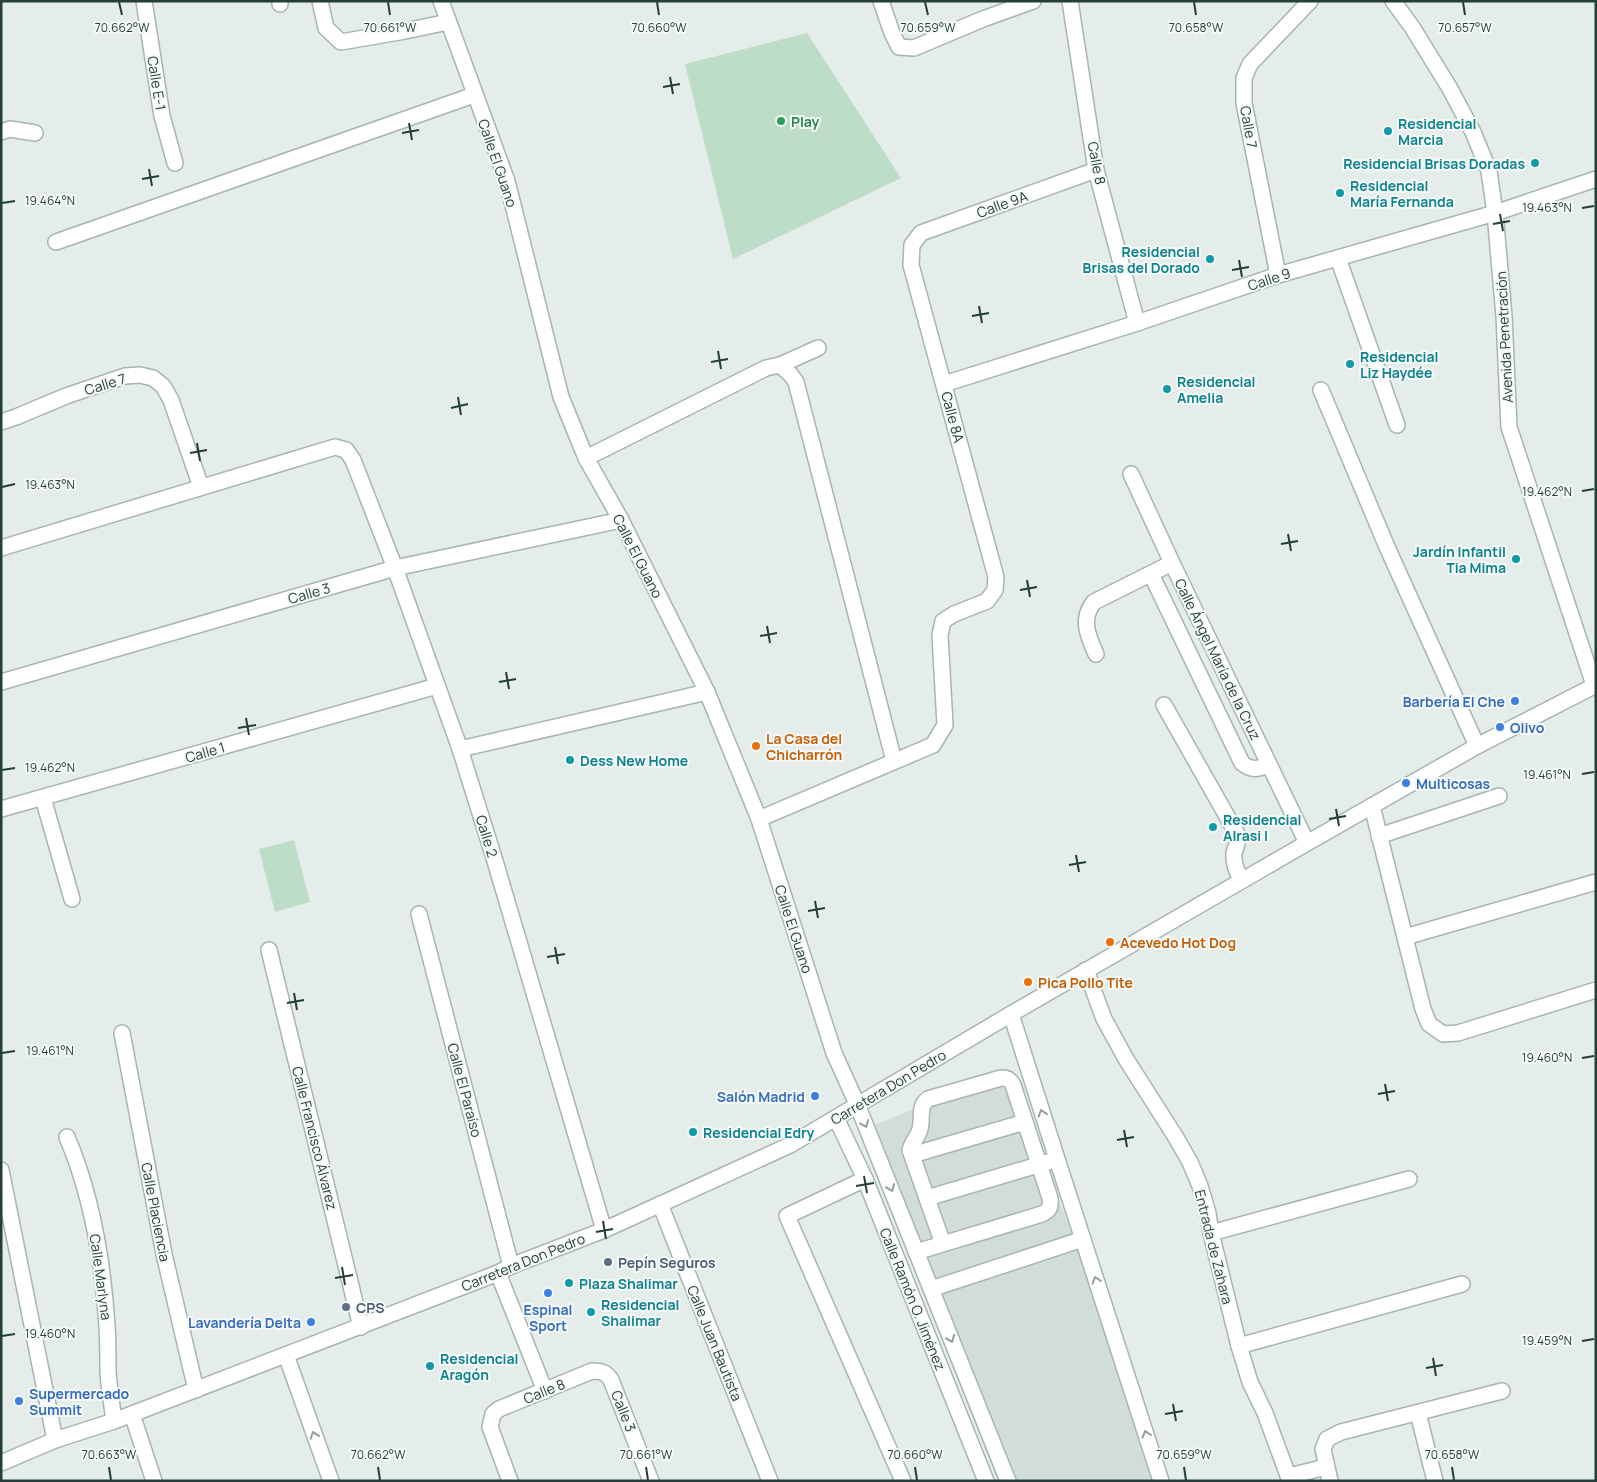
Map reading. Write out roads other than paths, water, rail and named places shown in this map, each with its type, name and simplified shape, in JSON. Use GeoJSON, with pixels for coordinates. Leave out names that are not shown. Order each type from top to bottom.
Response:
{"type":"FeatureCollection","features":[{"type":"Feature","properties":{"kind":"street","name":"Calle E-1"},"geometry":{"type":"LineString","coordinates":[[144,1],[162,116],[175,164]]}},
{"type":"Feature","properties":{"kind":"street"},"geometry":{"type":"LineString","coordinates":[[320,1],[326,28],[341,42],[448,22]]}},
{"type":"Feature","properties":{"kind":"street","name":"Calle El Guano"},"geometry":{"type":"LineString","coordinates":[[441,1],[507,181],[561,397],[586,458],[621,520],[707,692],[759,819],[834,1053],[857,1104],[1008,1481]]}},
{"type":"Feature","properties":{"kind":"street"},"geometry":{"type":"LineString","coordinates":[[881,1],[892,34],[899,47],[914,48],[983,19],[1033,1]]}},
{"type":"Feature","properties":{"kind":"street","name":"Calle 8"},"geometry":{"type":"LineString","coordinates":[[1070,1],[1096,170],[1137,323]]}},
{"type":"Feature","properties":{"kind":"street","name":"Calle 7"},"geometry":{"type":"LineString","coordinates":[[1278,275],[1244,103],[1244,78],[1250,64],[1310,1]]}},
{"type":"Feature","properties":{"kind":"street","name":"Avenida Penetración"},"geometry":{"type":"LineString","coordinates":[[1393,1],[1412,27],[1444,79],[1473,132],[1488,171],[1496,213],[1504,316],[1509,427],[1595,685]]}},
{"type":"Feature","properties":{"kind":"street"},"geometry":{"type":"LineString","coordinates":[[56,242],[474,95]]}},
{"type":"Feature","properties":{"kind":"street"},"geometry":{"type":"LineString","coordinates":[[1,132],[10,129],[35,133]]}},
{"type":"Feature","properties":{"kind":"street","name":"Calle 9A"},"geometry":{"type":"LineString","coordinates":[[912,245],[921,233],[1096,170]]}},
{"type":"Feature","properties":{"kind":"street","name":"Calle 9"},"geometry":{"type":"LineString","coordinates":[[944,384],[1137,323],[1278,275],[1496,213],[1596,179]]}},
{"type":"Feature","properties":{"kind":"street","name":"Calle 8A"},"geometry":{"type":"LineString","coordinates":[[894,762],[933,745],[945,725],[940,634],[943,621],[954,614],[986,601],[995,590],[996,577],[912,265],[912,245]]}},
{"type":"Feature","properties":{"kind":"street"},"geometry":{"type":"LineString","coordinates":[[1338,258],[1397,425]]}},
{"type":"Feature","properties":{"kind":"street"},"geometry":{"type":"LineString","coordinates":[[586,458],[766,368],[780,365],[818,348]]}},
{"type":"Feature","properties":{"kind":"street"},"geometry":{"type":"LineString","coordinates":[[759,819],[894,762],[796,382],[780,365]]}},
{"type":"Feature","properties":{"kind":"street","name":"Calle 7"},"geometry":{"type":"LineString","coordinates":[[1,422],[66,396],[125,376],[140,375],[153,378],[163,386],[171,400],[201,487]]}},
{"type":"Feature","properties":{"kind":"street"},"geometry":{"type":"LineString","coordinates":[[1321,390],[1386,547],[1477,746]]}},
{"type":"Feature","properties":{"kind":"street","name":"Calle 2"},"geometry":{"type":"LineString","coordinates":[[201,487],[335,447],[346,450],[353,460],[395,568],[460,749],[495,860],[604,1230]]}},
{"type":"Feature","properties":{"kind":"street","name":"Calle Ángel María de la Cruz"},"geometry":{"type":"LineString","coordinates":[[1131,474],[1307,843]]}},
{"type":"Feature","properties":{"kind":"street"},"geometry":{"type":"LineString","coordinates":[[1,548],[201,487]]}},
{"type":"Feature","properties":{"kind":"street","name":"Calle 3"},"geometry":{"type":"LineString","coordinates":[[1,682],[395,568],[621,520]]}},
{"type":"Feature","properties":{"kind":"street"},"geometry":{"type":"LineString","coordinates":[[1096,654],[1085,625],[1089,608],[1094,602],[1172,563]]}},
{"type":"Feature","properties":{"kind":"street"},"geometry":{"type":"LineString","coordinates":[[1151,574],[1242,763],[1248,768],[1257,769],[1269,765]]}},
{"type":"Feature","properties":{"kind":"street","name":"Carretera Don Pedro"},"geometry":{"type":"LineString","coordinates":[[1,1463],[55,1440],[114,1421],[361,1327],[604,1230],[790,1145],[1241,880],[1477,746],[1595,685]]}},
{"type":"Feature","properties":{"kind":"street","name":"Calle 1"},"geometry":{"type":"LineString","coordinates":[[1,809],[437,686]]}},
{"type":"Feature","properties":{"kind":"street"},"geometry":{"type":"LineString","coordinates":[[460,749],[707,692]]}},
{"type":"Feature","properties":{"kind":"street"},"geometry":{"type":"LineString","coordinates":[[1164,704],[1237,834],[1238,842],[1234,852],[1234,863],[1241,880]]}},
{"type":"Feature","properties":{"kind":"street"},"geometry":{"type":"LineString","coordinates":[[1379,836],[1499,796]]}},
{"type":"Feature","properties":{"kind":"street"},"geometry":{"type":"LineString","coordinates":[[44,798],[72,899]]}},
{"type":"Feature","properties":{"kind":"street"},"geometry":{"type":"LineString","coordinates":[[1372,806],[1423,1009],[1430,1024],[1443,1034],[1458,1033],[1596,990]]}},
{"type":"Feature","properties":{"kind":"street"},"geometry":{"type":"LineString","coordinates":[[1405,937],[1596,882]]}},
{"type":"Feature","properties":{"kind":"street","name":"Calle El Paraíso"},"geometry":{"type":"LineString","coordinates":[[419,914],[504,1270],[544,1391]]}},
{"type":"Feature","properties":{"kind":"street","name":"Calle Francisco Álvarez"},"geometry":{"type":"LineString","coordinates":[[269,950],[361,1327]]}},
{"type":"Feature","properties":{"kind":"street","name":"Entrada de Zahara"},"geometry":{"type":"LineString","coordinates":[[1086,970],[1104,1019],[1126,1059],[1190,1162],[1200,1186],[1239,1346],[1250,1382],[1265,1413],[1290,1478]]}},
{"type":"Feature","properties":{"kind":"street"},"geometry":{"type":"LineString","coordinates":[[1012,1014],[1161,1481]]}},
{"type":"Feature","properties":{"kind":"street","name":"Calle Placiencia"},"geometry":{"type":"LineString","coordinates":[[122,1033],[164,1254],[196,1390]]}},
{"type":"Feature","properties":{"kind":"street"},"geometry":{"type":"LineString","coordinates":[[916,1252],[943,1244],[1048,1211],[1050,1208],[1050,1198],[1025,1122],[1011,1080],[1007,1078],[991,1080],[928,1099],[923,1102],[921,1107],[920,1131],[911,1147],[912,1156],[943,1244]]}},
{"type":"Feature","properties":{"kind":"street","name":"Calle Ramón O. Jiménez"},"geometry":{"type":"LineString","coordinates":[[836,1118],[865,1179],[986,1481]]}},
{"type":"Feature","properties":{"kind":"street"},"geometry":{"type":"LineString","coordinates":[[912,1156],[1025,1122]]}},
{"type":"Feature","properties":{"kind":"street","name":"Calle Marlyna"},"geometry":{"type":"LineString","coordinates":[[67,1137],[78,1163],[91,1208],[102,1277],[107,1326],[108,1374],[114,1421]]}},
{"type":"Feature","properties":{"kind":"street"},"geometry":{"type":"LineString","coordinates":[[927,1198],[1057,1159]]}},
{"type":"Feature","properties":{"kind":"street"},"geometry":{"type":"LineString","coordinates":[[1,1170],[55,1440]]}},
{"type":"Feature","properties":{"kind":"street"},"geometry":{"type":"LineString","coordinates":[[865,1179],[787,1216],[902,1481]]}},
{"type":"Feature","properties":{"kind":"street"},"geometry":{"type":"LineString","coordinates":[[1211,1233],[1409,1179]]}},
{"type":"Feature","properties":{"kind":"street","name":"Calle Juan Bautista"},"geometry":{"type":"LineString","coordinates":[[660,1204],[770,1481]]}},
{"type":"Feature","properties":{"kind":"street"},"geometry":{"type":"LineString","coordinates":[[931,1289],[1083,1239]]}},
{"type":"Feature","properties":{"kind":"street"},"geometry":{"type":"LineString","coordinates":[[1239,1346],[1462,1284]]}},
{"type":"Feature","properties":{"kind":"street"},"geometry":{"type":"LineString","coordinates":[[286,1355],[331,1481]]}},
{"type":"Feature","properties":{"kind":"street","name":"Calle 8"},"geometry":{"type":"LineString","coordinates":[[510,1481],[490,1427],[493,1414],[499,1409],[592,1371],[604,1372]]}},
{"type":"Feature","properties":{"kind":"street","name":"Calle 3"},"geometry":{"type":"LineString","coordinates":[[604,1372],[611,1380],[651,1481]]}},
{"type":"Feature","properties":{"kind":"street"},"geometry":{"type":"LineString","coordinates":[[1290,1478],[1328,1474],[1323,1450],[1327,1439],[1341,1432],[1502,1390]]}},
{"type":"Feature","properties":{"kind":"street"},"geometry":{"type":"LineString","coordinates":[[1418,1413],[1435,1481]]}},
{"type":"Feature","properties":{"kind":"street"},"geometry":{"type":"LineString","coordinates":[[132,1414],[154,1481]]}},
{"type":"Feature","properties":{"kind":"place","name":"Play"},"geometry":{"type":"Point","coordinates":[781,121]}},
{"type":"Feature","properties":{"kind":"place","name":"Residencial Marcia"},"geometry":{"type":"Point","coordinates":[1388,131]}},
{"type":"Feature","properties":{"kind":"place","name":"Residencial Brisas Doradas"},"geometry":{"type":"Point","coordinates":[1535,163]}},
{"type":"Feature","properties":{"kind":"place","name":"Residencial María Fernanda"},"geometry":{"type":"Point","coordinates":[1340,193]}},
{"type":"Feature","properties":{"kind":"place","name":"Residencial Brisas del Dorado"},"geometry":{"type":"Point","coordinates":[1210,259]}},
{"type":"Feature","properties":{"kind":"place","name":"Residencial Liz Haydée"},"geometry":{"type":"Point","coordinates":[1350,364]}},
{"type":"Feature","properties":{"kind":"place","name":"Residencial Amelia"},"geometry":{"type":"Point","coordinates":[1167,389]}},
{"type":"Feature","properties":{"kind":"place","name":"Jardín Infantil Tia Mima"},"geometry":{"type":"Point","coordinates":[1516,559]}},
{"type":"Feature","properties":{"kind":"place","name":"Barbería El Che"},"geometry":{"type":"Point","coordinates":[1515,701]}},
{"type":"Feature","properties":{"kind":"place","name":"Olivo"},"geometry":{"type":"Point","coordinates":[1500,727]}},
{"type":"Feature","properties":{"kind":"place","name":"La Casa del Chicharrón"},"geometry":{"type":"Point","coordinates":[756,746]}},
{"type":"Feature","properties":{"kind":"place","name":"Dess New Home"},"geometry":{"type":"Point","coordinates":[570,760]}},
{"type":"Feature","properties":{"kind":"place","name":"Multicosas"},"geometry":{"type":"Point","coordinates":[1406,783]}},
{"type":"Feature","properties":{"kind":"place","name":"Residencial Alrasi I"},"geometry":{"type":"Point","coordinates":[1213,827]}},
{"type":"Feature","properties":{"kind":"place","name":"Acevedo Hot Dog"},"geometry":{"type":"Point","coordinates":[1110,942]}},
{"type":"Feature","properties":{"kind":"place","name":"Pica Pollo Tite"},"geometry":{"type":"Point","coordinates":[1028,982]}},
{"type":"Feature","properties":{"kind":"place","name":"Salón Madrid"},"geometry":{"type":"Point","coordinates":[815,1096]}},
{"type":"Feature","properties":{"kind":"place","name":"Residencial Edry"},"geometry":{"type":"Point","coordinates":[693,1132]}},
{"type":"Feature","properties":{"kind":"place","name":"Pepín Seguros"},"geometry":{"type":"Point","coordinates":[608,1262]}},
{"type":"Feature","properties":{"kind":"place","name":"Plaza Shalimar"},"geometry":{"type":"Point","coordinates":[569,1283]}},
{"type":"Feature","properties":{"kind":"place","name":"Espinal Sport"},"geometry":{"type":"Point","coordinates":[548,1293]}},
{"type":"Feature","properties":{"kind":"place","name":"CPS"},"geometry":{"type":"Point","coordinates":[346,1307]}},
{"type":"Feature","properties":{"kind":"place","name":"Residencial Shalimar"},"geometry":{"type":"Point","coordinates":[591,1312]}},
{"type":"Feature","properties":{"kind":"place","name":"Lavandería Delta"},"geometry":{"type":"Point","coordinates":[311,1322]}},
{"type":"Feature","properties":{"kind":"place","name":"Residencial Aragón"},"geometry":{"type":"Point","coordinates":[430,1366]}},
{"type":"Feature","properties":{"kind":"place","name":"Supermercado Summit"},"geometry":{"type":"Point","coordinates":[19,1401]}}]}
